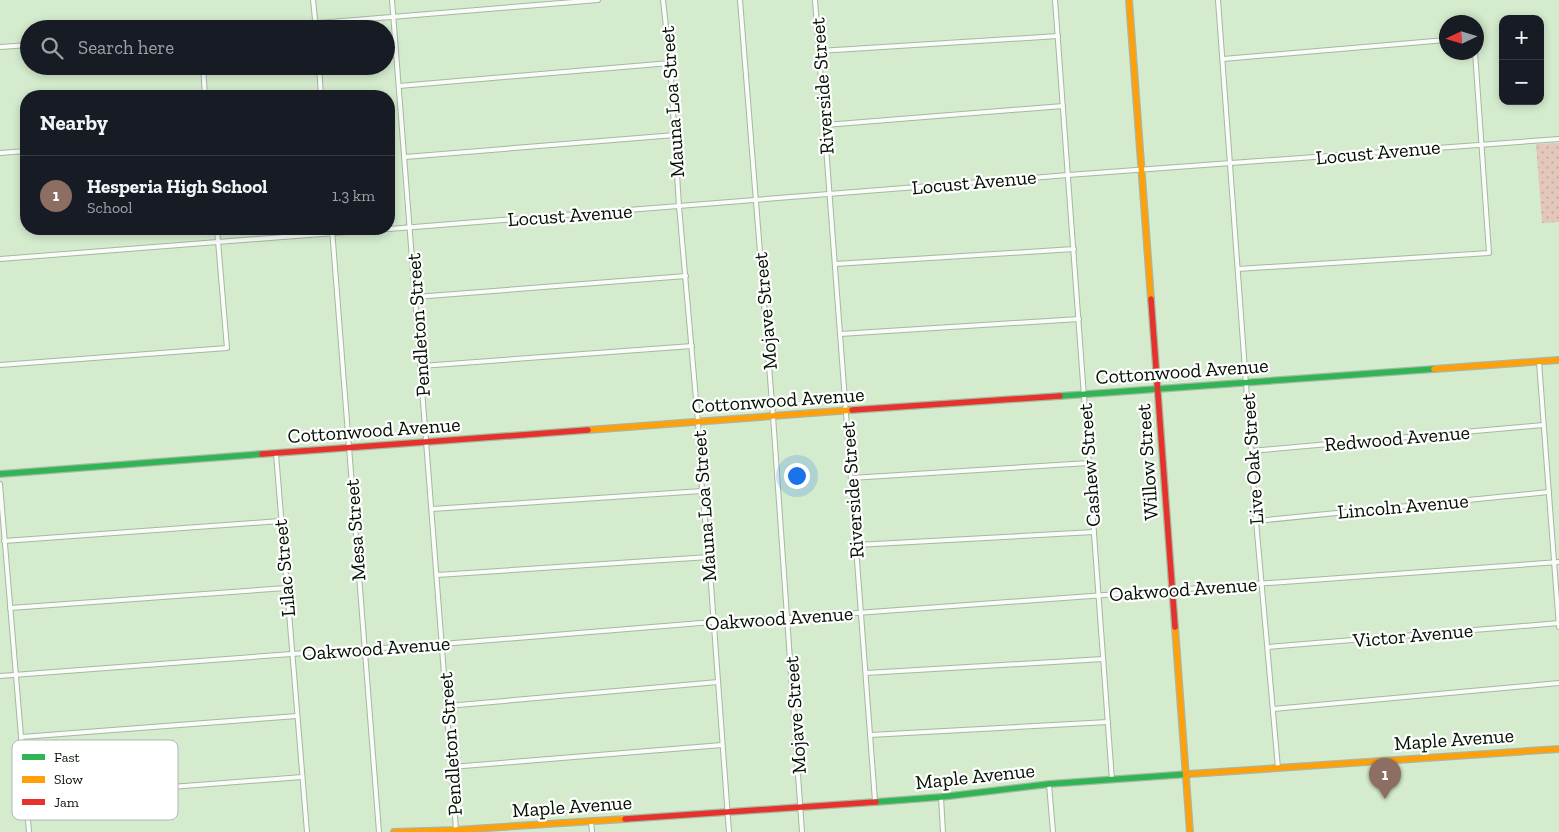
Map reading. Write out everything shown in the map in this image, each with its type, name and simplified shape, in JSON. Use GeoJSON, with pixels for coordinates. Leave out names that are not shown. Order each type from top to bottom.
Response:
{"type":"FeatureCollection","features":[{"type":"Feature","properties":{"kind":"street"},"geometry":{"type":"LineString","coordinates":[[314,0],[315,20]]}},
{"type":"Feature","properties":{"kind":"street","name":"Pendleton Street"},"geometry":{"type":"LineString","coordinates":[[392,0],[394,20]]}},
{"type":"Feature","properties":{"kind":"street"},"geometry":{"type":"LineString","coordinates":[[341,20],[598,0]]}},
{"type":"Feature","properties":{"kind":"street","name":"Mauna Loa Street"},"geometry":{"type":"LineString","coordinates":[[663,0],[676,135],[679,206],[692,346],[729,832]]}},
{"type":"Feature","properties":{"kind":"street","name":"Mojave Street"},"geometry":{"type":"LineString","coordinates":[[740,0],[773,416],[802,832]]}},
{"type":"Feature","properties":{"kind":"street","name":"Riverside Street"},"geometry":{"type":"LineString","coordinates":[[815,0],[875,801]]}},
{"type":"Feature","properties":{"kind":"street","name":"Cashew Street"},"geometry":{"type":"LineString","coordinates":[[1056,0],[1112,780]]}},
{"type":"Feature","properties":{"kind":"street","name":"Willow Street"},"geometry":{"type":"LineString","coordinates":[[1129,0],[1190,832]]}},
{"type":"Feature","properties":{"kind":"street","name":"Live Oak Street"},"geometry":{"type":"LineString","coordinates":[[1218,0],[1256,520],[1278,768]]}},
{"type":"Feature","properties":{"kind":"street","name":"Pendleton Street"},"geometry":{"type":"LineString","coordinates":[[395,30],[456,830]]}},
{"type":"Feature","properties":{"kind":"street"},"geometry":{"type":"LineString","coordinates":[[819,51],[1058,36]]}},
{"type":"Feature","properties":{"kind":"street"},"geometry":{"type":"LineString","coordinates":[[1223,59],[1439,41]]}},
{"type":"Feature","properties":{"kind":"street"},"geometry":{"type":"LineString","coordinates":[[0,48],[20,46]]}},
{"type":"Feature","properties":{"kind":"street"},"geometry":{"type":"LineString","coordinates":[[1238,269],[1489,253],[1476,60]]}},
{"type":"Feature","properties":{"kind":"street"},"geometry":{"type":"LineString","coordinates":[[399,86],[670,63]]}},
{"type":"Feature","properties":{"kind":"street"},"geometry":{"type":"LineString","coordinates":[[204,75],[205,90]]}},
{"type":"Feature","properties":{"kind":"street"},"geometry":{"type":"LineString","coordinates":[[320,75],[321,90]]}},
{"type":"Feature","properties":{"kind":"street"},"geometry":{"type":"LineString","coordinates":[[825,125],[1063,106]]}},
{"type":"Feature","properties":{"kind":"street"},"geometry":{"type":"LineString","coordinates":[[404,156],[676,135]]}},
{"type":"Feature","properties":{"kind":"street","name":"Locust Avenue"},"geometry":{"type":"LineString","coordinates":[[395,228],[1559,138]]}},
{"type":"Feature","properties":{"kind":"street"},"geometry":{"type":"LineString","coordinates":[[0,153],[20,151]]}},
{"type":"Feature","properties":{"kind":"street"},"geometry":{"type":"LineString","coordinates":[[0,364],[227,348],[218,235]]}},
{"type":"Feature","properties":{"kind":"street","name":"Locust Avenue"},"geometry":{"type":"LineString","coordinates":[[0,259],[286,235]]}},
{"type":"Feature","properties":{"kind":"street","name":"Mesa Street"},"geometry":{"type":"LineString","coordinates":[[332,235],[379,832]]}},
{"type":"Feature","properties":{"kind":"street"},"geometry":{"type":"LineString","coordinates":[[835,264],[1074,249]]}},
{"type":"Feature","properties":{"kind":"street"},"geometry":{"type":"LineString","coordinates":[[415,298],[686,276]]}},
{"type":"Feature","properties":{"kind":"street"},"geometry":{"type":"LineString","coordinates":[[840,334],[1079,319]]}},
{"type":"Feature","properties":{"kind":"street"},"geometry":{"type":"LineString","coordinates":[[421,366],[692,346]]}},
{"type":"Feature","properties":{"kind":"street","name":"Cottonwood Avenue"},"geometry":{"type":"LineString","coordinates":[[0,474],[1559,360]]}},
{"type":"Feature","properties":{"kind":"street"},"geometry":{"type":"LineString","coordinates":[[1539,362],[1559,627]]}},
{"type":"Feature","properties":{"kind":"street","name":"Redwood Avenue"},"geometry":{"type":"LineString","coordinates":[[1251,451],[1543,425]]}},
{"type":"Feature","properties":{"kind":"street","name":"Lilac Street"},"geometry":{"type":"LineString","coordinates":[[276,454],[306,832]]}},
{"type":"Feature","properties":{"kind":"street"},"geometry":{"type":"LineString","coordinates":[[851,478],[1089,463]]}},
{"type":"Feature","properties":{"kind":"street"},"geometry":{"type":"LineString","coordinates":[[0,484],[21,740]]}},
{"type":"Feature","properties":{"kind":"street"},"geometry":{"type":"LineString","coordinates":[[432,509],[702,491]]}},
{"type":"Feature","properties":{"kind":"street","name":"Lincoln Avenue"},"geometry":{"type":"LineString","coordinates":[[1256,520],[1549,492]]}},
{"type":"Feature","properties":{"kind":"street"},"geometry":{"type":"LineString","coordinates":[[4,541],[280,521]]}},
{"type":"Feature","properties":{"kind":"street"},"geometry":{"type":"LineString","coordinates":[[856,545],[1094,532]]}},
{"type":"Feature","properties":{"kind":"street"},"geometry":{"type":"LineString","coordinates":[[437,575],[708,557]]}},
{"type":"Feature","properties":{"kind":"street","name":"Oakwood Avenue"},"geometry":{"type":"LineString","coordinates":[[0,676],[713,622],[1559,562]]}},
{"type":"Feature","properties":{"kind":"street"},"geometry":{"type":"LineString","coordinates":[[10,608],[286,588]]}},
{"type":"Feature","properties":{"kind":"street","name":"Victor Avenue"},"geometry":{"type":"LineString","coordinates":[[1268,647],[1559,623]]}},
{"type":"Feature","properties":{"kind":"street"},"geometry":{"type":"LineString","coordinates":[[866,673],[1104,660]]}},
{"type":"Feature","properties":{"kind":"street"},"geometry":{"type":"LineString","coordinates":[[447,706],[718,682]]}},
{"type":"Feature","properties":{"kind":"street"},"geometry":{"type":"LineString","coordinates":[[1273,709],[1559,683]]}},
{"type":"Feature","properties":{"kind":"street"},"geometry":{"type":"LineString","coordinates":[[21,737],[296,716]]}},
{"type":"Feature","properties":{"kind":"street"},"geometry":{"type":"LineString","coordinates":[[870,735],[1108,722]]}},
{"type":"Feature","properties":{"kind":"street"},"geometry":{"type":"LineString","coordinates":[[452,767],[722,745]]}},
{"type":"Feature","properties":{"kind":"street","name":"Maple Avenue"},"geometry":{"type":"LineString","coordinates":[[394,832],[456,830],[801,807],[941,797],[1049,784],[1559,749]]}},
{"type":"Feature","properties":{"kind":"street"},"geometry":{"type":"LineString","coordinates":[[178,786],[302,777]]}},
{"type":"Feature","properties":{"kind":"street"},"geometry":{"type":"LineString","coordinates":[[1049,784],[1053,832]]}},
{"type":"Feature","properties":{"kind":"street"},"geometry":{"type":"LineString","coordinates":[[941,797],[943,832]]}},
{"type":"Feature","properties":{"kind":"street"},"geometry":{"type":"LineString","coordinates":[[591,821],[592,832]]}},
{"type":"Feature","properties":{"kind":"shaded area"},"geometry":{"type":"Polygon","coordinates":[[[1559,143],[1559,222],[1542,223],[1536,144],[1559,143]]]}},
{"type":"Feature","properties":{"kind":"traffic: fast"},"geometry":{"type":"LineString","coordinates":[[1060,396],[1434,369]]}},
{"type":"Feature","properties":{"kind":"traffic: fast"},"geometry":{"type":"LineString","coordinates":[[0,474],[262,454]]}},
{"type":"Feature","properties":{"kind":"traffic: fast"},"geometry":{"type":"LineString","coordinates":[[876,802],[941,797],[1049,784],[1189,774]]}},
{"type":"Feature","properties":{"kind":"traffic: slow"},"geometry":{"type":"LineString","coordinates":[[1129,0],[1151,299]]}},
{"type":"Feature","properties":{"kind":"traffic: slow"},"geometry":{"type":"LineString","coordinates":[[1434,369],[1559,360]]}},
{"type":"Feature","properties":{"kind":"traffic: slow"},"geometry":{"type":"LineString","coordinates":[[588,430],[852,410]]}},
{"type":"Feature","properties":{"kind":"traffic: slow"},"geometry":{"type":"LineString","coordinates":[[1175,627],[1190,832]]}},
{"type":"Feature","properties":{"kind":"traffic: slow"},"geometry":{"type":"LineString","coordinates":[[1189,774],[1559,749]]}},
{"type":"Feature","properties":{"kind":"traffic: slow"},"geometry":{"type":"LineString","coordinates":[[394,832],[625,819]]}},
{"type":"Feature","properties":{"kind":"traffic: jam"},"geometry":{"type":"LineString","coordinates":[[1151,299],[1175,627]]}},
{"type":"Feature","properties":{"kind":"traffic: jam"},"geometry":{"type":"LineString","coordinates":[[852,410],[1060,396]]}},
{"type":"Feature","properties":{"kind":"traffic: jam"},"geometry":{"type":"LineString","coordinates":[[262,454],[588,430]]}},
{"type":"Feature","properties":{"kind":"traffic: jam"},"geometry":{"type":"LineString","coordinates":[[625,819],[876,802]]}},
{"type":"Feature","properties":{"kind":"place","name":"Hesperia High School"},"geometry":{"type":"Point","coordinates":[1385,799]}}]}
